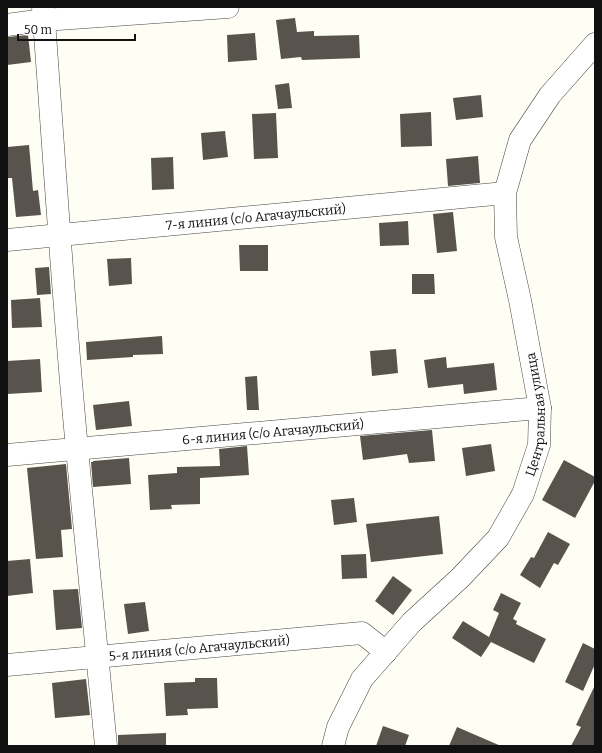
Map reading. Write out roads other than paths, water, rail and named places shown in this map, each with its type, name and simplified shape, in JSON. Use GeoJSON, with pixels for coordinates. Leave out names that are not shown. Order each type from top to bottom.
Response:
{"type":"FeatureCollection","features":[{"type":"Feature","properties":{"kind":"street"},"geometry":{"type":"LineString","coordinates":[[7,25],[43,14],[228,7]]}},
{"type":"Feature","properties":{"kind":"street"},"geometry":{"type":"LineString","coordinates":[[43,14],[59,235],[77,449],[106,746]]}},
{"type":"Feature","properties":{"kind":"street","name":"Центральная улица"},"geometry":{"type":"LineString","coordinates":[[333,746],[338,727],[362,680],[412,622],[460,578],[498,538],[523,494],[539,445],[540,408],[520,300],[506,237],[505,193],[520,140],[550,95],[595,44]]}},
{"type":"Feature","properties":{"kind":"street","name":"7-я линия (с/о Агачаульский)"},"geometry":{"type":"LineString","coordinates":[[7,240],[505,193]]}},
{"type":"Feature","properties":{"kind":"street","name":"6-я линия (с/о Агачаульский)"},"geometry":{"type":"LineString","coordinates":[[7,455],[540,408]]}},
{"type":"Feature","properties":{"kind":"street","name":"5-я линия (с/о Агачаульский)"},"geometry":{"type":"LineString","coordinates":[[7,665],[362,633],[386,652]]}}]}
